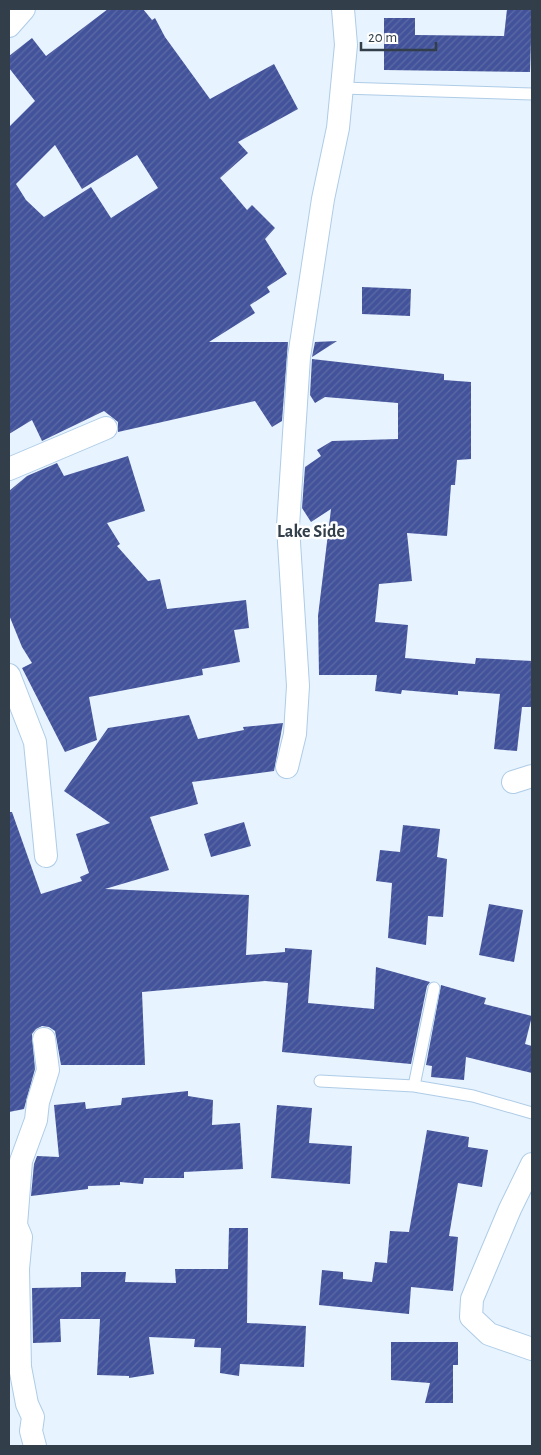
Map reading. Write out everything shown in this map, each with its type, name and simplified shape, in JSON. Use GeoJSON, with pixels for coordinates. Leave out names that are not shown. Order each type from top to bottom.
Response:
{"type":"FeatureCollection","features":[{"type":"Feature","properties":{"kind":"street"},"geometry":{"type":"LineString","coordinates":[[9,26],[24,9]]}},
{"type":"Feature","properties":{"kind":"street"},"geometry":{"type":"LineString","coordinates":[[286,767],[295,734],[298,686],[288,526],[299,357],[323,199],[338,128],[346,45],[343,9]]}},
{"type":"Feature","properties":{"kind":"street"},"geometry":{"type":"LineString","coordinates":[[9,469],[106,428]]}},
{"type":"Feature","properties":{"kind":"street"},"geometry":{"type":"LineString","coordinates":[[9,675],[35,742],[46,856]]}},
{"type":"Feature","properties":{"kind":"street"},"geometry":{"type":"LineString","coordinates":[[35,1446],[31,1431],[33,1417],[27,1404],[20,1368],[13,1267],[21,1237],[16,1225],[21,1161],[36,1120],[38,1102],[48,1070],[44,1039]]}},
{"type":"Feature","properties":{"kind":"street"},"geometry":{"type":"LineString","coordinates":[[532,1164],[510,1209],[472,1299],[471,1317],[489,1334],[532,1349]]}},
{"type":"Feature","properties":{"kind":"lane"},"geometry":{"type":"LineString","coordinates":[[342,88],[532,94]]}},
{"type":"Feature","properties":{"kind":"lane"},"geometry":{"type":"LineString","coordinates":[[414,1086],[434,988]]}},
{"type":"Feature","properties":{"kind":"lane"},"geometry":{"type":"LineString","coordinates":[[320,1080],[414,1086],[473,1096],[532,1113]]}},
{"type":"Feature","properties":{"kind":"building"},"geometry":{"type":"Polygon","coordinates":[[[108,9],[143,9],[152,20],[155,18],[165,37],[210,99],[274,64],[298,109],[238,142],[248,153],[220,178],[247,210],[252,205],[275,228],[265,239],[287,274],[267,287],[270,292],[250,305],[255,313],[209,342],[288,342],[282,421],[272,427],[255,401],[118,432],[118,422],[104,411],[42,441],[32,420],[9,434],[9,127],[35,101],[9,68],[9,56],[32,38],[46,56],[108,9]],[[55,145],[16,184],[26,200],[44,217],[91,187],[111,218],[158,188],[137,155],[82,189],[55,145]]]}},
{"type":"Feature","properties":{"kind":"building"},"geometry":{"type":"Polygon","coordinates":[[[507,9],[532,9],[530,72],[384,70],[384,18],[415,18],[415,35],[504,36],[507,9]]]}},
{"type":"Feature","properties":{"kind":"building"},"geometry":{"type":"Polygon","coordinates":[[[362,287],[411,289],[410,316],[362,314],[362,287]]]}},
{"type":"Feature","properties":{"kind":"building"},"geometry":{"type":"Polygon","coordinates":[[[337,341],[312,357],[315,342],[337,341]]]}},
{"type":"Feature","properties":{"kind":"building"},"geometry":{"type":"Polygon","coordinates":[[[312,359],[444,374],[444,380],[471,382],[471,459],[457,460],[455,485],[451,485],[447,536],[407,533],[412,581],[379,584],[375,622],[408,625],[405,658],[475,664],[476,658],[532,661],[532,707],[522,707],[517,751],[494,749],[500,694],[458,691],[458,695],[402,690],[401,694],[375,691],[377,675],[319,675],[318,616],[331,509],[311,522],[302,508],[305,467],[321,456],[317,450],[332,441],[398,439],[398,403],[325,397],[315,403],[310,395],[312,359]]]}},
{"type":"Feature","properties":{"kind":"building"},"geometry":{"type":"Polygon","coordinates":[[[128,456],[145,511],[107,523],[120,544],[117,546],[148,581],[160,579],[167,609],[246,600],[249,628],[234,630],[240,662],[202,669],[203,675],[89,697],[97,740],[65,752],[22,668],[32,663],[22,647],[9,615],[9,491],[27,476],[57,463],[64,476],[128,456]]]}},
{"type":"Feature","properties":{"kind":"building"},"geometry":{"type":"Polygon","coordinates":[[[189,715],[198,739],[244,730],[243,727],[283,723],[274,771],[192,782],[198,804],[150,817],[169,870],[105,889],[249,895],[246,955],[285,952],[285,948],[312,950],[308,1003],[374,1009],[376,967],[430,982],[427,986],[411,1064],[282,1052],[288,983],[265,981],[142,992],[145,1065],[61,1065],[55,1031],[49,1027],[42,1026],[32,1034],[35,1069],[24,1109],[9,1112],[9,812],[12,812],[41,894],[82,881],[80,877],[89,873],[76,834],[110,823],[64,791],[108,728],[189,715]]]}},
{"type":"Feature","properties":{"kind":"building"},"geometry":{"type":"Polygon","coordinates":[[[244,822],[251,846],[211,857],[204,834],[244,822]]]}},
{"type":"Feature","properties":{"kind":"building"},"geometry":{"type":"Polygon","coordinates":[[[403,825],[440,829],[437,857],[447,859],[443,917],[428,916],[426,945],[388,938],[392,883],[376,881],[380,850],[400,852],[403,825]]]}},
{"type":"Feature","properties":{"kind":"building"},"geometry":{"type":"Polygon","coordinates":[[[489,904],[523,910],[514,962],[479,955],[489,904]]]}},
{"type":"Feature","properties":{"kind":"building"},"geometry":{"type":"Polygon","coordinates":[[[441,985],[486,998],[484,1004],[532,1016],[525,1044],[532,1046],[532,1073],[466,1057],[464,1080],[431,1077],[432,1066],[426,1065],[441,985]]]}},
{"type":"Feature","properties":{"kind":"building"},"geometry":{"type":"Polygon","coordinates":[[[188,1091],[188,1096],[213,1100],[212,1125],[240,1123],[243,1169],[184,1172],[184,1178],[144,1178],[143,1184],[120,1182],[120,1185],[88,1186],[88,1189],[31,1196],[34,1164],[37,1156],[59,1157],[54,1105],[85,1102],[86,1109],[121,1105],[122,1098],[188,1091]]]}},
{"type":"Feature","properties":{"kind":"building"},"geometry":{"type":"Polygon","coordinates":[[[277,1105],[312,1108],[309,1143],[352,1146],[350,1184],[271,1178],[277,1105]]]}},
{"type":"Feature","properties":{"kind":"building"},"geometry":{"type":"Polygon","coordinates":[[[427,1130],[469,1137],[468,1147],[488,1150],[482,1187],[458,1183],[449,1236],[458,1237],[453,1291],[411,1287],[409,1314],[319,1305],[322,1270],[343,1272],[343,1279],[372,1282],[375,1262],[387,1263],[390,1231],[409,1232],[427,1130]]]}},
{"type":"Feature","properties":{"kind":"building"},"geometry":{"type":"Polygon","coordinates":[[[229,1228],[248,1228],[247,1323],[306,1326],[304,1367],[240,1364],[239,1376],[220,1373],[221,1348],[194,1347],[195,1339],[149,1337],[154,1374],[129,1378],[129,1376],[97,1375],[100,1319],[60,1319],[61,1342],[33,1343],[32,1288],[81,1287],[81,1272],[126,1272],[125,1282],[176,1283],[175,1269],[228,1269],[229,1228]]]}},
{"type":"Feature","properties":{"kind":"building"},"geometry":{"type":"Polygon","coordinates":[[[391,1342],[458,1342],[458,1365],[453,1365],[453,1403],[425,1403],[430,1383],[391,1380],[391,1342]]]}},
{"type":"Feature","properties":{"kind":"district","name":"Lake Side"},"geometry":{"type":"Point","coordinates":[311,532]}}]}
